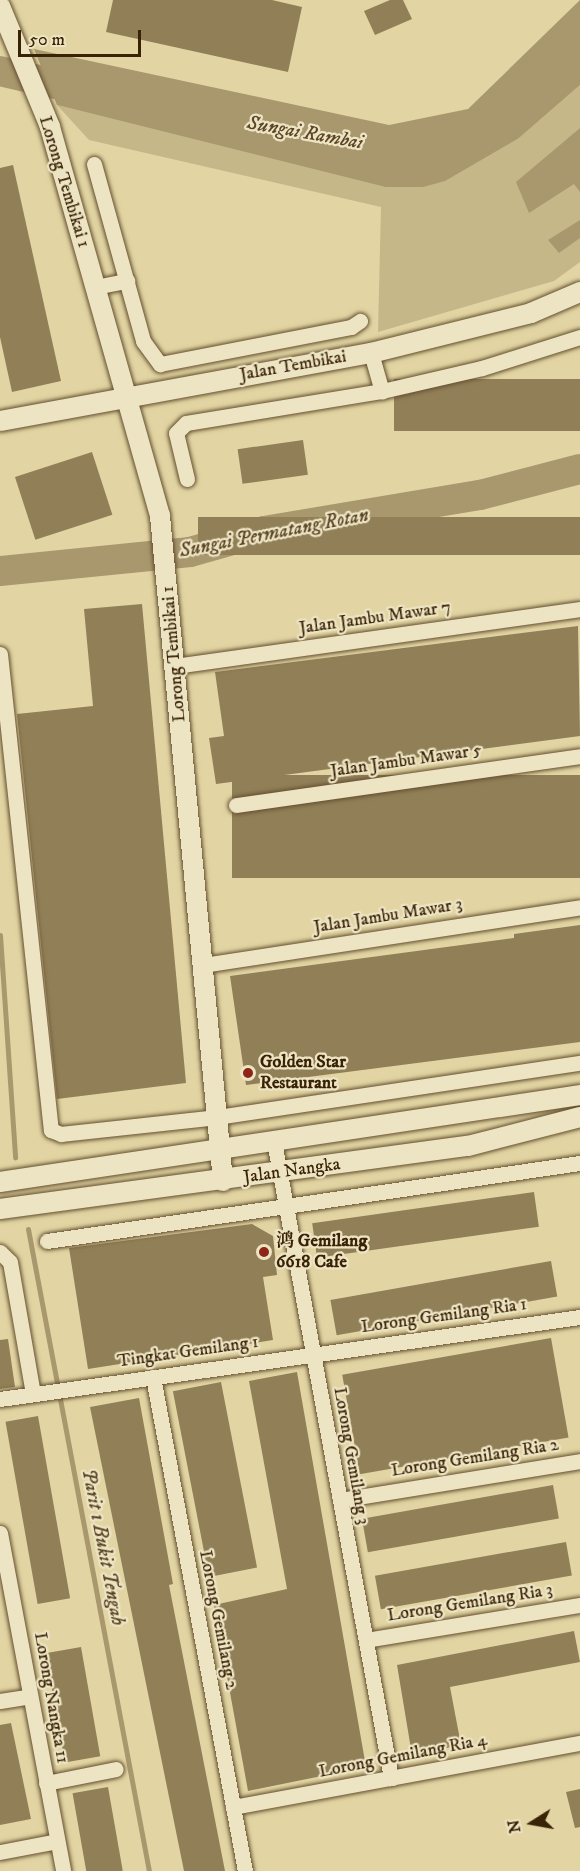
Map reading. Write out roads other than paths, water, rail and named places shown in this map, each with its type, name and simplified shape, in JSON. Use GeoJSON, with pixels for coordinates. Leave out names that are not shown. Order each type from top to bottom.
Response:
{"type":"FeatureCollection","features":[{"type":"Feature","properties":{"kind":"street","name":"Lorong Tembikai 1"},"geometry":{"type":"LineString","coordinates":[[0,6],[50,127],[160,516],[223,1181]]}},
{"type":"Feature","properties":{"kind":"street"},"geometry":{"type":"LineString","coordinates":[[94,164],[143,340],[157,362],[226,353],[322,333],[360,321]]}},
{"type":"Feature","properties":{"kind":"street"},"geometry":{"type":"LineString","coordinates":[[95,287],[127,281]]}},
{"type":"Feature","properties":{"kind":"street","name":"Jalan Tembikai"},"geometry":{"type":"LineString","coordinates":[[0,421],[229,377],[371,353],[531,312],[580,292]]}},
{"type":"Feature","properties":{"kind":"street"},"geometry":{"type":"LineString","coordinates":[[322,333],[326,361]]}},
{"type":"Feature","properties":{"kind":"street"},"geometry":{"type":"LineString","coordinates":[[186,479],[176,433],[186,423],[382,391],[482,368],[580,337]]}},
{"type":"Feature","properties":{"kind":"street"},"geometry":{"type":"LineString","coordinates":[[226,353],[229,377]]}},
{"type":"Feature","properties":{"kind":"street"},"geometry":{"type":"LineString","coordinates":[[371,353],[382,391]]}},
{"type":"Feature","properties":{"kind":"street","name":"Jalan Jambu Mawar 7"},"geometry":{"type":"LineString","coordinates":[[176,666],[580,609]]}},
{"type":"Feature","properties":{"kind":"street"},"geometry":{"type":"LineString","coordinates":[[0,654],[51,1130],[61,1134],[217,1117],[580,1064]]}},
{"type":"Feature","properties":{"kind":"street","name":"Jalan Jambu Mawar 5"},"geometry":{"type":"LineString","coordinates":[[237,805],[580,756]]}},
{"type":"Feature","properties":{"kind":"street","name":"Jalan Jambu Mawar 3"},"geometry":{"type":"LineString","coordinates":[[203,965],[580,907]]}},
{"type":"Feature","properties":{"kind":"street","name":"Jalan Nangka"},"geometry":{"type":"LineString","coordinates":[[0,1182],[580,1095]]}},
{"type":"Feature","properties":{"kind":"street","name":"Jalan Nangka"},"geometry":{"type":"LineString","coordinates":[[0,1209],[223,1181],[468,1146],[580,1117]]}},
{"type":"Feature","properties":{"kind":"street","name":"Lorong Gemilang 3"},"geometry":{"type":"LineString","coordinates":[[274,1141],[278,1173],[286,1206],[391,1778]]}},
{"type":"Feature","properties":{"kind":"street","name":"Jalan Nangka"},"geometry":{"type":"LineString","coordinates":[[47,1241],[580,1163]]}},
{"type":"Feature","properties":{"kind":"street"},"geometry":{"type":"LineString","coordinates":[[0,1251],[10,1262],[33,1394]]}},
{"type":"Feature","properties":{"kind":"street","name":"Lorong Gemilang Ria 1"},"geometry":{"type":"LineString","coordinates":[[313,1354],[580,1317]]}},
{"type":"Feature","properties":{"kind":"street","name":"Tingkat Gemilang 1"},"geometry":{"type":"LineString","coordinates":[[0,1399],[313,1354]]}},
{"type":"Feature","properties":{"kind":"street","name":"Lorong Gemilang 2"},"geometry":{"type":"LineString","coordinates":[[153,1377],[245,1871]]}},
{"type":"Feature","properties":{"kind":"street","name":"Lorong Gemilang Ria 2"},"geometry":{"type":"LineString","coordinates":[[340,1500],[580,1461]]}},
{"type":"Feature","properties":{"kind":"street","name":"Lorong Nangka 11"},"geometry":{"type":"LineString","coordinates":[[1,1542],[63,1871]]}},
{"type":"Feature","properties":{"kind":"street","name":"Lorong Gemilang Ria 3"},"geometry":{"type":"LineString","coordinates":[[366,1640],[580,1605]]}},
{"type":"Feature","properties":{"kind":"street"},"geometry":{"type":"LineString","coordinates":[[0,1701],[30,1696]]}},
{"type":"Feature","properties":{"kind":"street","name":"Lorong Gemilang Ria 4"},"geometry":{"type":"LineString","coordinates":[[233,1808],[580,1743]]}},
{"type":"Feature","properties":{"kind":"street"},"geometry":{"type":"LineString","coordinates":[[46,1783],[116,1769]]}},
{"type":"Feature","properties":{"kind":"street"},"geometry":{"type":"LineString","coordinates":[[0,1852],[57,1841]]}},
{"type":"Feature","properties":{"kind":"water"},"geometry":{"type":"Polygon","coordinates":[[[580,0],[580,85],[519,138],[445,181],[423,187],[385,187],[57,105],[34,49],[389,125],[468,109],[580,0]]]}},
{"type":"Feature","properties":{"kind":"water"},"geometry":{"type":"Polygon","coordinates":[[[580,128],[580,192],[574,184],[529,213],[516,182],[580,128]]]}},
{"type":"Feature","properties":{"kind":"water"},"geometry":{"type":"Polygon","coordinates":[[[580,220],[580,238],[559,253],[548,240],[580,220]]]}},
{"type":"Feature","properties":{"kind":"waterway","name":"Sungai Rambai"},"geometry":{"type":"LineString","coordinates":[[0,71],[86,91]]}},
{"type":"Feature","properties":{"kind":"waterway","name":"Sungai Permatang Rotan"},"geometry":{"type":"LineString","coordinates":[[0,571],[190,552],[264,531],[480,495],[580,469]]}},
{"type":"Feature","properties":{"kind":"waterway","name":"Parit 1 Bukit Tengah"},"geometry":{"type":"LineString","coordinates":[[0,935],[15,1157]]}},
{"type":"Feature","properties":{"kind":"waterway","name":"Parit 1 Bukit Tengah"},"geometry":{"type":"LineString","coordinates":[[28,1229],[149,1871]]}},
{"type":"Feature","properties":{"kind":"place","name":"Golden Star Restaurant"},"geometry":{"type":"Point","coordinates":[248,1073]}},
{"type":"Feature","properties":{"kind":"place","name":"鸿 Gemilang 6618 Cafe"},"geometry":{"type":"Point","coordinates":[264,1252]}}]}
